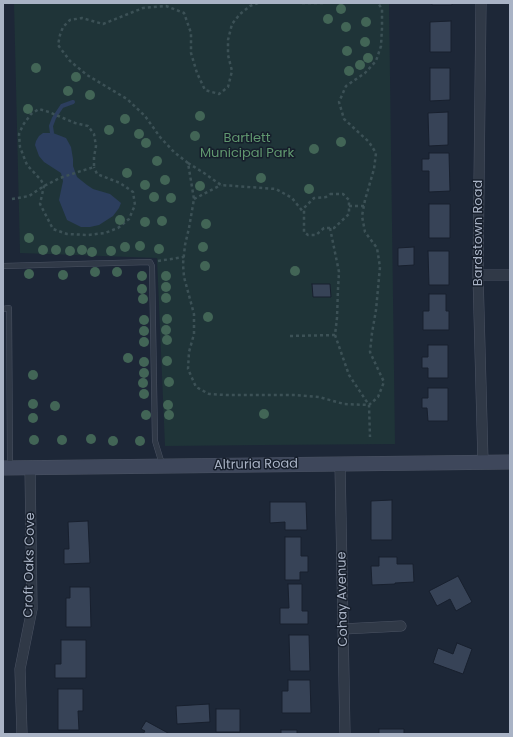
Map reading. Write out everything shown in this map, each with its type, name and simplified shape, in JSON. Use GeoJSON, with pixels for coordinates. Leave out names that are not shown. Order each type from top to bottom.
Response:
{"type":"FeatureCollection","features":[{"type":"Feature","properties":{"kind":"street","name":"Bardstown Road"},"geometry":{"type":"LineString","coordinates":[[481,3],[478,275],[483,462]]}},
{"type":"Feature","properties":{"kind":"street"},"geometry":{"type":"LineString","coordinates":[[478,275],[510,275]]}},
{"type":"Feature","properties":{"kind":"street","name":"Altruria Road"},"geometry":{"type":"LineString","coordinates":[[6,468],[510,462]]}},
{"type":"Feature","properties":{"kind":"street","name":"Cohay Avenue"},"geometry":{"type":"LineString","coordinates":[[340,464],[345,734]]}},
{"type":"Feature","properties":{"kind":"street","name":"Croft Oaks Cove"},"geometry":{"type":"LineString","coordinates":[[22,734],[20,669],[32,609],[30,467]]}},
{"type":"Feature","properties":{"kind":"street"},"geometry":{"type":"LineString","coordinates":[[343,629],[401,626]]}},
{"type":"Feature","properties":{"kind":"lane"},"geometry":{"type":"LineString","coordinates":[[3,266],[150,262],[152,266],[155,441],[162,466]]}},
{"type":"Feature","properties":{"kind":"lane"},"geometry":{"type":"LineString","coordinates":[[3,309],[9,308],[6,468]]}},
{"type":"Feature","properties":{"kind":"path"},"geometry":{"type":"LineString","coordinates":[[221,186],[174,152],[160,137],[145,116],[127,99],[87,75],[70,61],[58,45],[60,35],[63,26],[70,20],[82,18],[104,24],[143,8],[166,6],[184,13],[191,33],[191,53],[197,72],[205,90],[219,94],[228,86],[232,71],[228,56],[228,40],[232,24],[240,14],[250,6],[258,3]]}},
{"type":"Feature","properties":{"kind":"path"},"geometry":{"type":"LineString","coordinates":[[302,3],[324,3]]}},
{"type":"Feature","properties":{"kind":"path"},"geometry":{"type":"LineString","coordinates":[[188,163],[194,199],[183,264],[184,277],[194,314],[194,334],[189,352],[188,369],[196,387],[209,394],[296,395],[319,397],[344,404],[369,405],[378,397],[384,382],[370,352],[380,267],[377,248],[365,232],[362,216],[374,169],[376,153],[369,142],[344,120],[339,102],[346,86],[364,73],[376,61],[381,46],[382,22],[382,9],[378,3]]}},
{"type":"Feature","properties":{"kind":"path"},"geometry":{"type":"LineString","coordinates":[[39,109],[88,126],[94,134],[96,146],[94,168],[97,174],[120,182],[133,192],[135,206],[129,219],[118,228],[105,233],[88,235],[67,234],[53,228],[40,204],[44,186],[27,165],[20,147],[19,134],[23,125],[31,114],[39,109]]}},
{"type":"Feature","properties":{"kind":"path"},"geometry":{"type":"LineString","coordinates":[[12,199],[29,196],[60,178],[94,168]]}},
{"type":"Feature","properties":{"kind":"path"},"geometry":{"type":"LineString","coordinates":[[194,199],[221,186],[276,189],[292,198],[304,213]]}},
{"type":"Feature","properties":{"kind":"path"},"geometry":{"type":"LineString","coordinates":[[330,194],[343,194],[349,200],[349,206],[349,214],[334,228],[324,228],[316,235],[308,235],[304,232],[304,208],[314,198],[326,197],[330,194]]}},
{"type":"Feature","properties":{"kind":"path"},"geometry":{"type":"LineString","coordinates":[[349,206],[364,206]]}},
{"type":"Feature","properties":{"kind":"path"},"geometry":{"type":"LineString","coordinates":[[330,228],[339,272],[335,335],[349,375],[369,405],[370,437]]}},
{"type":"Feature","properties":{"kind":"path"},"geometry":{"type":"LineString","coordinates":[[150,262],[184,257]]}},
{"type":"Feature","properties":{"kind":"path"},"geometry":{"type":"LineString","coordinates":[[290,336],[335,335]]}},
{"type":"Feature","properties":{"kind":"green space","name":"Bartlett Municipal Park"},"geometry":{"type":"Polygon","coordinates":[[[14,3],[389,3],[395,444],[165,446],[157,258],[20,253],[14,3]]]}},
{"type":"Feature","properties":{"kind":"water"},"geometry":{"type":"Polygon","coordinates":[[[43,133],[53,133],[66,138],[71,147],[73,166],[77,177],[93,189],[110,194],[121,203],[113,216],[99,225],[90,227],[81,227],[67,220],[59,200],[63,181],[61,173],[44,162],[39,156],[35,145],[39,136],[43,133]]]}},
{"type":"Feature","properties":{"kind":"building"},"geometry":{"type":"Polygon","coordinates":[[[432,3],[452,3],[452,5],[432,5],[432,3]]]}},
{"type":"Feature","properties":{"kind":"building"},"geometry":{"type":"Polygon","coordinates":[[[451,21],[451,52],[430,52],[430,22],[451,21]]]}},
{"type":"Feature","properties":{"kind":"building"},"geometry":{"type":"Polygon","coordinates":[[[430,68],[450,68],[450,100],[430,101],[430,68]]]}},
{"type":"Feature","properties":{"kind":"building"},"geometry":{"type":"Polygon","coordinates":[[[448,112],[448,145],[429,146],[428,113],[448,112]]]}},
{"type":"Feature","properties":{"kind":"building"},"geometry":{"type":"Polygon","coordinates":[[[429,153],[449,153],[450,191],[429,192],[429,171],[422,171],[422,159],[429,159],[429,153]]]}},
{"type":"Feature","properties":{"kind":"building"},"geometry":{"type":"Polygon","coordinates":[[[429,204],[450,204],[450,238],[429,238],[429,204]]]}},
{"type":"Feature","properties":{"kind":"building"},"geometry":{"type":"Polygon","coordinates":[[[414,247],[414,265],[398,266],[398,248],[414,247]]]}},
{"type":"Feature","properties":{"kind":"building"},"geometry":{"type":"Polygon","coordinates":[[[428,251],[449,251],[449,285],[429,285],[428,251]]]}},
{"type":"Feature","properties":{"kind":"building"},"geometry":{"type":"Polygon","coordinates":[[[312,284],[330,284],[331,297],[313,297],[312,284]]]}},
{"type":"Feature","properties":{"kind":"building"},"geometry":{"type":"Polygon","coordinates":[[[429,294],[446,294],[446,311],[449,311],[449,330],[423,330],[423,311],[429,311],[429,294]]]}},
{"type":"Feature","properties":{"kind":"building"},"geometry":{"type":"Polygon","coordinates":[[[428,345],[448,345],[448,378],[428,378],[428,368],[422,368],[422,357],[428,357],[428,345]]]}},
{"type":"Feature","properties":{"kind":"building"},"geometry":{"type":"Polygon","coordinates":[[[428,388],[448,388],[448,421],[428,421],[427,408],[422,408],[422,398],[428,398],[428,388]]]}},
{"type":"Feature","properties":{"kind":"building"},"geometry":{"type":"Polygon","coordinates":[[[392,500],[392,540],[371,540],[371,501],[392,500]]]}},
{"type":"Feature","properties":{"kind":"building"},"geometry":{"type":"Polygon","coordinates":[[[270,502],[306,502],[307,530],[285,530],[285,522],[270,523],[270,502]]]}},
{"type":"Feature","properties":{"kind":"building"},"geometry":{"type":"Polygon","coordinates":[[[88,521],[90,563],[64,564],[64,549],[69,549],[68,522],[88,521]]]}},
{"type":"Feature","properties":{"kind":"building"},"geometry":{"type":"Polygon","coordinates":[[[285,537],[301,537],[301,556],[308,556],[308,572],[300,572],[300,580],[285,580],[285,537]]]}},
{"type":"Feature","properties":{"kind":"building"},"geometry":{"type":"Polygon","coordinates":[[[379,557],[397,557],[397,564],[413,564],[414,582],[372,585],[371,566],[379,566],[379,557]]]}},
{"type":"Feature","properties":{"kind":"building"},"geometry":{"type":"Polygon","coordinates":[[[458,576],[472,602],[456,611],[450,599],[437,606],[429,591],[458,576]]]}},
{"type":"Feature","properties":{"kind":"building"},"geometry":{"type":"Polygon","coordinates":[[[288,584],[302,584],[302,611],[308,611],[308,624],[280,624],[280,608],[289,608],[288,584]]]}},
{"type":"Feature","properties":{"kind":"building"},"geometry":{"type":"Polygon","coordinates":[[[70,587],[90,587],[91,627],[66,627],[66,598],[70,598],[70,587]]]}},
{"type":"Feature","properties":{"kind":"building"},"geometry":{"type":"Polygon","coordinates":[[[289,635],[309,635],[310,671],[290,671],[289,635]]]}},
{"type":"Feature","properties":{"kind":"building"},"geometry":{"type":"Polygon","coordinates":[[[61,640],[86,640],[86,678],[55,678],[55,664],[61,664],[61,640]]]}},
{"type":"Feature","properties":{"kind":"building"},"geometry":{"type":"Polygon","coordinates":[[[457,643],[472,649],[463,674],[433,663],[438,648],[453,654],[457,643]]]}},
{"type":"Feature","properties":{"kind":"building"},"geometry":{"type":"Polygon","coordinates":[[[288,680],[310,680],[311,713],[282,713],[282,691],[288,691],[288,680]]]}},
{"type":"Feature","properties":{"kind":"building"},"geometry":{"type":"Polygon","coordinates":[[[58,689],[83,689],[83,711],[78,711],[79,730],[58,730],[58,689]]]}},
{"type":"Feature","properties":{"kind":"building"},"geometry":{"type":"Polygon","coordinates":[[[209,704],[210,722],[177,724],[176,706],[209,704]]]}},
{"type":"Feature","properties":{"kind":"building"},"geometry":{"type":"Polygon","coordinates":[[[216,709],[240,709],[240,732],[216,732],[216,709]]]}},
{"type":"Feature","properties":{"kind":"building"},"geometry":{"type":"Polygon","coordinates":[[[146,721],[168,734],[143,734],[145,731],[141,729],[146,721]]]}},
{"type":"Feature","properties":{"kind":"building"},"geometry":{"type":"Polygon","coordinates":[[[379,729],[404,729],[404,734],[379,734],[379,729]]]}},
{"type":"Feature","properties":{"kind":"building"},"geometry":{"type":"Polygon","coordinates":[[[281,730],[297,730],[297,734],[281,734],[281,730]]]}},
{"type":"Feature","properties":{"kind":"waterway"},"geometry":{"type":"LineString","coordinates":[[52,133],[51,126],[54,118],[62,106],[73,102]]}}]}
